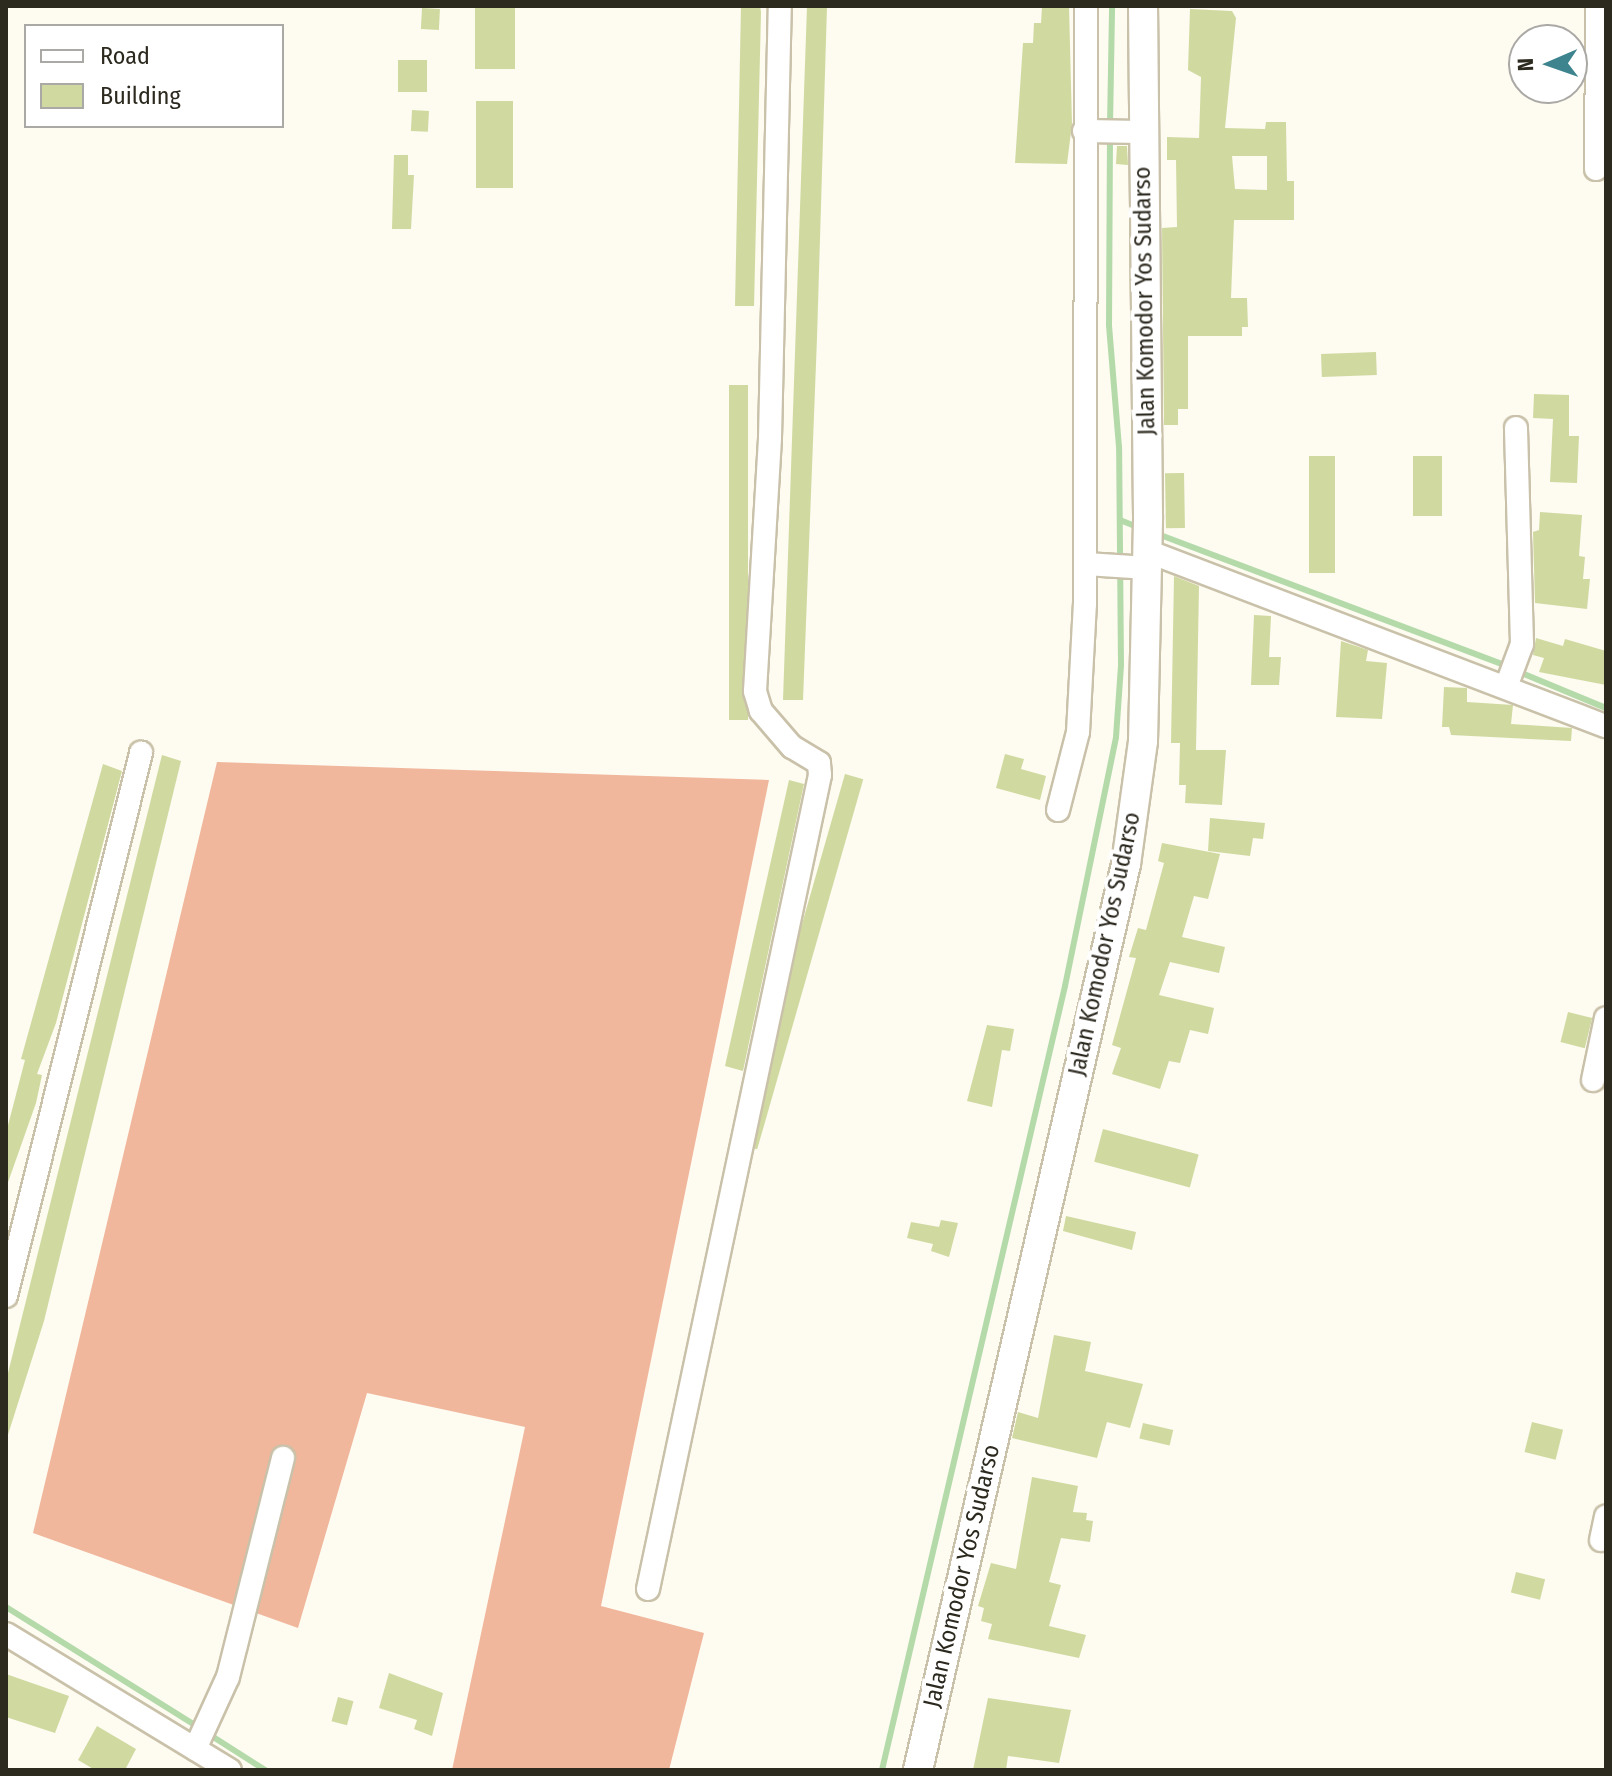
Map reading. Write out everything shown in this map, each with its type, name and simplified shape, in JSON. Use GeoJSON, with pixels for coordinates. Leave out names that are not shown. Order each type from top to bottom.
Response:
{"type":"FeatureCollection","features":[{"type":"Feature","properties":{"kind":"street"},"geometry":{"type":"LineString","coordinates":[[648,1589],[820,775],[819,763],[792,747],[761,711],[755,691],[770,438],[780,6]]}},
{"type":"Feature","properties":{"kind":"street"},"geometry":{"type":"LineString","coordinates":[[1058,810],[1078,732],[1092,564],[1086,6]]}},
{"type":"Feature","properties":{"kind":"street","name":"Jalan Komodor Yos Sudarso"},"geometry":{"type":"LineString","coordinates":[[918,1770],[1126,864],[1143,741],[1145,549],[1132,132],[1143,6]]}},
{"type":"Feature","properties":{"kind":"street"},"geometry":{"type":"LineString","coordinates":[[1596,169],[1597,6]]}},
{"type":"Feature","properties":{"kind":"street"},"geometry":{"type":"LineString","coordinates":[[1088,131],[1132,132]]}},
{"type":"Feature","properties":{"kind":"street"},"geometry":{"type":"LineString","coordinates":[[1512,675],[1516,428]]}},
{"type":"Feature","properties":{"kind":"street"},"geometry":{"type":"LineString","coordinates":[[1092,564],[1145,549],[1512,675],[1606,726]]}},
{"type":"Feature","properties":{"kind":"street"},"geometry":{"type":"LineString","coordinates":[[6,1296],[141,753]]}},
{"type":"Feature","properties":{"kind":"street"},"geometry":{"type":"LineString","coordinates":[[1593,1080],[1606,1018]]}},
{"type":"Feature","properties":{"kind":"street"},"geometry":{"type":"LineString","coordinates":[[196,1746],[228,1677],[283,1458]]}},
{"type":"Feature","properties":{"kind":"street"},"geometry":{"type":"LineString","coordinates":[[1601,1540],[1606,1517]]}},
{"type":"Feature","properties":{"kind":"street"},"geometry":{"type":"LineString","coordinates":[[6,1634],[196,1746],[230,1770]]}},
{"type":"Feature","properties":{"kind":"shaded area"},"geometry":{"type":"Polygon","coordinates":[[[217,762],[769,780],[601,1606],[704,1633],[669,1770],[452,1770],[525,1427],[367,1393],[298,1628],[33,1533],[217,762]]]}},
{"type":"Feature","properties":{"kind":"building"},"geometry":{"type":"Polygon","coordinates":[[[475,6],[515,6],[515,69],[475,69],[475,6]]]}},
{"type":"Feature","properties":{"kind":"building"},"geometry":{"type":"Polygon","coordinates":[[[741,6],[760,6],[761,12],[754,306],[735,306],[741,6]]]}},
{"type":"Feature","properties":{"kind":"building"},"geometry":{"type":"Polygon","coordinates":[[[807,6],[827,6],[817,338],[803,700],[783,700],[807,6]]]}},
{"type":"Feature","properties":{"kind":"building"},"geometry":{"type":"Polygon","coordinates":[[[1042,6],[1069,6],[1072,124],[1067,164],[1015,163],[1023,43],[1033,43],[1034,23],[1041,23],[1042,6]]]}},
{"type":"Feature","properties":{"kind":"building"},"geometry":{"type":"Polygon","coordinates":[[[422,8],[440,9],[439,30],[421,29],[422,8]]]}},
{"type":"Feature","properties":{"kind":"building"},"geometry":{"type":"Polygon","coordinates":[[[1190,9],[1232,11],[1236,18],[1225,128],[1265,129],[1266,122],[1286,122],[1287,181],[1294,181],[1294,220],[1234,220],[1231,298],[1247,298],[1248,327],[1242,327],[1242,336],[1188,336],[1188,409],[1178,409],[1178,425],[1164,425],[1162,228],[1177,227],[1176,160],[1167,160],[1167,137],[1199,138],[1201,77],[1188,70],[1190,9]],[[1232,156],[1235,189],[1267,190],[1267,156],[1232,156]]]}},
{"type":"Feature","properties":{"kind":"building"},"geometry":{"type":"Polygon","coordinates":[[[398,60],[427,60],[427,92],[398,92],[398,60]]]}},
{"type":"Feature","properties":{"kind":"building"},"geometry":{"type":"Polygon","coordinates":[[[476,101],[513,101],[513,188],[476,188],[476,101]]]}},
{"type":"Feature","properties":{"kind":"building"},"geometry":{"type":"Polygon","coordinates":[[[412,110],[429,111],[428,132],[411,131],[412,110]]]}},
{"type":"Feature","properties":{"kind":"building"},"geometry":{"type":"Polygon","coordinates":[[[1117,146],[1127,146],[1128,165],[1116,164],[1117,146]]]}},
{"type":"Feature","properties":{"kind":"building"},"geometry":{"type":"Polygon","coordinates":[[[394,155],[408,155],[408,175],[414,175],[411,229],[392,229],[394,155]]]}},
{"type":"Feature","properties":{"kind":"building"},"geometry":{"type":"Polygon","coordinates":[[[1376,352],[1377,375],[1322,377],[1321,354],[1376,352]]]}},
{"type":"Feature","properties":{"kind":"building"},"geometry":{"type":"Polygon","coordinates":[[[729,385],[748,385],[748,720],[729,720],[729,385]]]}},
{"type":"Feature","properties":{"kind":"building"},"geometry":{"type":"Polygon","coordinates":[[[1534,394],[1569,395],[1569,436],[1579,436],[1577,483],[1550,482],[1553,419],[1533,418],[1534,394]]]}},
{"type":"Feature","properties":{"kind":"building"},"geometry":{"type":"Polygon","coordinates":[[[1309,456],[1335,456],[1335,573],[1309,573],[1309,456]]]}},
{"type":"Feature","properties":{"kind":"building"},"geometry":{"type":"Polygon","coordinates":[[[1413,456],[1442,456],[1442,516],[1413,516],[1413,456]]]}},
{"type":"Feature","properties":{"kind":"building"},"geometry":{"type":"Polygon","coordinates":[[[1165,473],[1184,473],[1185,528],[1166,528],[1165,473]]]}},
{"type":"Feature","properties":{"kind":"building"},"geometry":{"type":"Polygon","coordinates":[[[1540,512],[1582,515],[1579,556],[1585,557],[1583,579],[1590,579],[1587,609],[1535,603],[1533,532],[1539,530],[1540,512]]]}},
{"type":"Feature","properties":{"kind":"building"},"geometry":{"type":"Polygon","coordinates":[[[1174,576],[1199,586],[1196,750],[1226,750],[1222,805],[1185,803],[1186,785],[1179,785],[1180,743],[1171,743],[1174,576]]]}},
{"type":"Feature","properties":{"kind":"building"},"geometry":{"type":"Polygon","coordinates":[[[1254,615],[1271,616],[1269,657],[1281,657],[1279,685],[1251,685],[1254,615]]]}},
{"type":"Feature","properties":{"kind":"building"},"geometry":{"type":"Polygon","coordinates":[[[1536,638],[1563,646],[1565,639],[1606,651],[1606,685],[1539,672],[1544,658],[1533,655],[1536,638]]]}},
{"type":"Feature","properties":{"kind":"building"},"geometry":{"type":"Polygon","coordinates":[[[1341,641],[1368,650],[1366,661],[1387,663],[1382,719],[1336,717],[1341,641]]]}},
{"type":"Feature","properties":{"kind":"building"},"geometry":{"type":"Polygon","coordinates":[[[1444,687],[1467,688],[1467,702],[1513,705],[1511,724],[1572,728],[1571,741],[1451,735],[1449,727],[1442,727],[1444,687]]]}},
{"type":"Feature","properties":{"kind":"building"},"geometry":{"type":"Polygon","coordinates":[[[1005,754],[1024,759],[1021,769],[1046,776],[1040,800],[996,788],[1005,754]]]}},
{"type":"Feature","properties":{"kind":"building"},"geometry":{"type":"Polygon","coordinates":[[[162,755],[181,761],[44,1321],[6,1441],[6,1381],[162,755]]]}},
{"type":"Feature","properties":{"kind":"building"},"geometry":{"type":"Polygon","coordinates":[[[103,764],[122,771],[56,1023],[37,1074],[42,1075],[36,1103],[6,1188],[6,1133],[25,1060],[21,1059],[103,764]]]}},
{"type":"Feature","properties":{"kind":"building"},"geometry":{"type":"Polygon","coordinates":[[[845,774],[863,779],[757,1149],[739,1144],[845,774]]]}},
{"type":"Feature","properties":{"kind":"building"},"geometry":{"type":"Polygon","coordinates":[[[789,780],[804,784],[743,1071],[725,1066],[789,780]]]}},
{"type":"Feature","properties":{"kind":"building"},"geometry":{"type":"Polygon","coordinates":[[[1210,818],[1265,823],[1263,839],[1253,838],[1250,856],[1208,851],[1210,818]]]}},
{"type":"Feature","properties":{"kind":"building"},"geometry":{"type":"Polygon","coordinates":[[[1162,843],[1220,854],[1208,899],[1194,896],[1182,937],[1225,947],[1219,973],[1170,962],[1159,995],[1214,1008],[1208,1034],[1190,1030],[1180,1063],[1169,1061],[1160,1089],[1112,1074],[1121,1048],[1112,1045],[1136,958],[1129,957],[1138,928],[1146,930],[1164,863],[1158,861],[1162,843]]]}},
{"type":"Feature","properties":{"kind":"building"},"geometry":{"type":"Polygon","coordinates":[[[1568,1012],[1592,1018],[1585,1048],[1561,1042],[1568,1012]]]}},
{"type":"Feature","properties":{"kind":"building"},"geometry":{"type":"Polygon","coordinates":[[[987,1025],[1014,1029],[1010,1051],[1002,1050],[992,1107],[967,1101],[987,1025]]]}},
{"type":"Feature","properties":{"kind":"building"},"geometry":{"type":"Polygon","coordinates":[[[1103,1129],[1199,1155],[1190,1187],[1094,1162],[1103,1129]]]}},
{"type":"Feature","properties":{"kind":"building"},"geometry":{"type":"Polygon","coordinates":[[[1066,1216],[1136,1232],[1132,1250],[1063,1231],[1066,1216]]]}},
{"type":"Feature","properties":{"kind":"building"},"geometry":{"type":"Polygon","coordinates":[[[941,1220],[958,1223],[949,1257],[931,1251],[933,1244],[907,1238],[911,1222],[939,1227],[941,1220]]]}},
{"type":"Feature","properties":{"kind":"building"},"geometry":{"type":"Polygon","coordinates":[[[1054,1335],[1091,1342],[1085,1371],[1143,1384],[1130,1428],[1107,1422],[1097,1458],[1012,1438],[1018,1412],[1038,1418],[1054,1335]]]}},
{"type":"Feature","properties":{"kind":"building"},"geometry":{"type":"Polygon","coordinates":[[[1532,1422],[1563,1430],[1556,1460],[1525,1452],[1532,1422]]]}},
{"type":"Feature","properties":{"kind":"building"},"geometry":{"type":"Polygon","coordinates":[[[1143,1423],[1173,1430],[1170,1446],[1139,1439],[1143,1423]]]}},
{"type":"Feature","properties":{"kind":"building"},"geometry":{"type":"Polygon","coordinates":[[[1032,1477],[1078,1486],[1073,1512],[1087,1513],[1086,1520],[1093,1521],[1090,1542],[1061,1538],[1049,1582],[1061,1585],[1049,1626],[1086,1635],[1079,1658],[988,1639],[992,1624],[981,1621],[984,1608],[978,1606],[991,1563],[1016,1569],[1032,1477]]]}},
{"type":"Feature","properties":{"kind":"building"},"geometry":{"type":"Polygon","coordinates":[[[1516,1572],[1545,1579],[1540,1600],[1511,1592],[1516,1572]]]}},
{"type":"Feature","properties":{"kind":"building"},"geometry":{"type":"Polygon","coordinates":[[[389,1673],[443,1693],[432,1736],[414,1729],[417,1720],[379,1708],[389,1673]]]}},
{"type":"Feature","properties":{"kind":"building"},"geometry":{"type":"Polygon","coordinates":[[[6,1674],[69,1696],[55,1733],[6,1717],[6,1674]]]}},
{"type":"Feature","properties":{"kind":"building"},"geometry":{"type":"Polygon","coordinates":[[[338,1697],[353,1701],[347,1725],[332,1721],[338,1697]]]}},
{"type":"Feature","properties":{"kind":"building"},"geometry":{"type":"Polygon","coordinates":[[[988,1698],[1071,1710],[1059,1763],[1008,1756],[1006,1770],[973,1770],[988,1698]]]}},
{"type":"Feature","properties":{"kind":"building"},"geometry":{"type":"Polygon","coordinates":[[[97,1726],[136,1749],[125,1770],[95,1770],[78,1760],[97,1726]]]}},
{"type":"Feature","properties":{"kind":"waterway"},"geometry":{"type":"LineString","coordinates":[[1110,126],[1112,6]]}},
{"type":"Feature","properties":{"kind":"waterway"},"geometry":{"type":"LineString","coordinates":[[882,1770],[1065,986],[1116,737],[1121,665],[1119,447],[1109,325],[1110,138]]}},
{"type":"Feature","properties":{"kind":"waterway"},"geometry":{"type":"LineString","coordinates":[[1120,520],[1140,528]]}},
{"type":"Feature","properties":{"kind":"waterway"},"geometry":{"type":"LineString","coordinates":[[1155,533],[1507,666]]}},
{"type":"Feature","properties":{"kind":"waterway"},"geometry":{"type":"LineString","coordinates":[[1517,671],[1606,708]]}},
{"type":"Feature","properties":{"kind":"waterway"},"geometry":{"type":"LineString","coordinates":[[6,1607],[198,1727]]}},
{"type":"Feature","properties":{"kind":"waterway"},"geometry":{"type":"LineString","coordinates":[[207,1733],[265,1770]]}}]}
